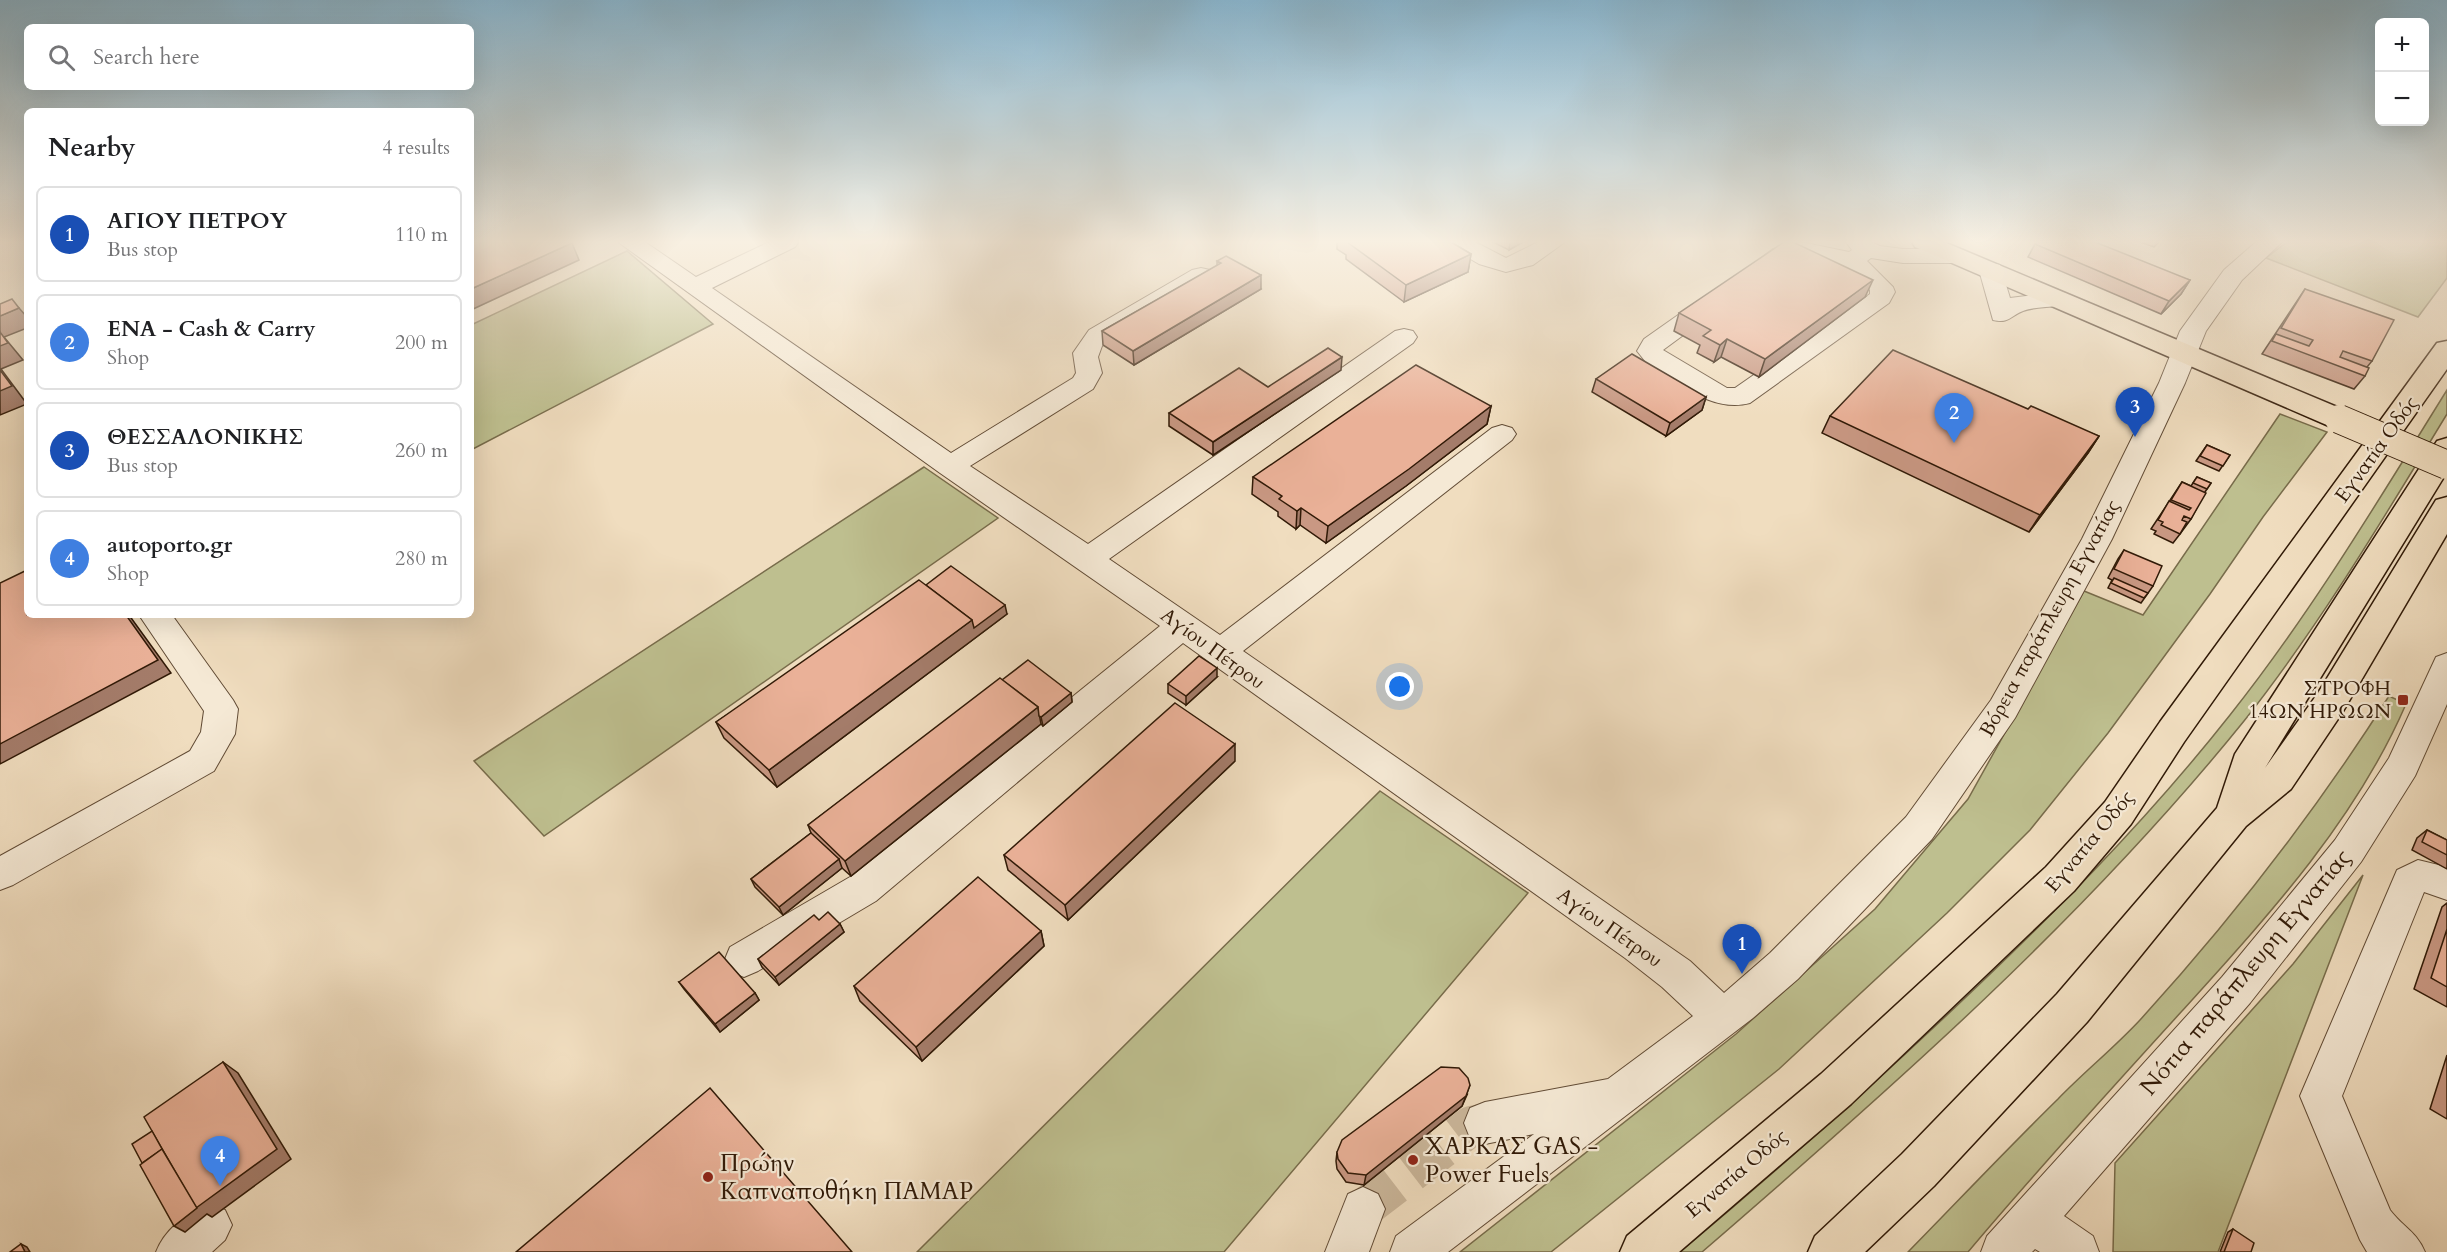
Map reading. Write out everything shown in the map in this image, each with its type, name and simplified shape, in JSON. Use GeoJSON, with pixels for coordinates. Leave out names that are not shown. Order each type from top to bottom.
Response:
{"type":"FeatureCollection","features":[{"type":"Feature","properties":{"kind":"main road"},"geometry":{"type":"LineString","coordinates":[[2062,300],[2186,346]]}},
{"type":"Feature","properties":{"kind":"main road"},"geometry":{"type":"LineString","coordinates":[[2078,300],[2343,412],[2447,447],[2248,764],[2233,815]]}},
{"type":"Feature","properties":{"kind":"main road","name":"Εγνατία Οδός"},"geometry":{"type":"LineString","coordinates":[[1643,1252],[1836,1089],[2060,879],[2118,813],[2179,722],[2447,349]]}},
{"type":"Feature","properties":{"kind":"main road"},"geometry":{"type":"LineString","coordinates":[[2343,412],[2447,465]]}},
{"type":"Feature","properties":{"kind":"main road"},"geometry":{"type":"LineString","coordinates":[[1831,1252],[1918,1170],[2072,1008],[2233,815],[2278,778],[2330,703],[2447,508]]}},
{"type":"Feature","properties":{"kind":"street","name":"Αγίου Πέτρου"},"geometry":{"type":"LineString","coordinates":[[714,300],[950,466],[1088,559],[1661,963],[1723,1017]]}},
{"type":"Feature","properties":{"kind":"street"},"geometry":{"type":"LineString","coordinates":[[950,466],[1084,382],[1089,374],[1083,358],[1086,347],[1098,336],[1158,300]]}},
{"type":"Feature","properties":{"kind":"street"},"geometry":{"type":"LineString","coordinates":[[1714,300],[1653,345],[1650,351],[1658,360],[1722,397],[1731,399],[1750,393],[1877,300]]}},
{"type":"Feature","properties":{"kind":"street"},"geometry":{"type":"LineString","coordinates":[[1998,300],[2002,315],[2016,304],[2046,300]]}},
{"type":"Feature","properties":{"kind":"street","name":"Βόρεια παράπλευρη Εγνατίας"},"geometry":{"type":"LineString","coordinates":[[1412,1252],[1723,1017],[1784,966],[1919,828],[2003,709],[2097,539],[2172,383],[2186,346],[2213,300]]}},
{"type":"Feature","properties":{"kind":"street"},"geometry":{"type":"LineString","coordinates":[[1088,559],[1194,482],[1404,337]]}},
{"type":"Feature","properties":{"kind":"street"},"geometry":{"type":"LineString","coordinates":[[1219,651],[1240,638],[1502,434]]}},
{"type":"Feature","properties":{"kind":"street"},"geometry":{"type":"LineString","coordinates":[[0,874],[202,761],[218,734],[221,710],[157,618]]}},
{"type":"Feature","properties":{"kind":"street"},"geometry":{"type":"LineString","coordinates":[[744,959],[863,889],[1182,626]]}},
{"type":"Feature","properties":{"kind":"street","name":"Νότια παράπλευρη Εγνατίας"},"geometry":{"type":"LineString","coordinates":[[2003,1252],[2236,990],[2348,851],[2403,766],[2447,666]]}},
{"type":"Feature","properties":{"kind":"street"},"geometry":{"type":"LineString","coordinates":[[2403,1252],[2384,1238],[2375,1225],[2321,1096],[2410,881],[2414,877],[2421,876],[2447,884]]}},
{"type":"Feature","properties":{"kind":"street"},"geometry":{"type":"LineString","coordinates":[[1485,1123],[1617,1097]]}},
{"type":"Feature","properties":{"kind":"street"},"geometry":{"type":"LineString","coordinates":[[1347,1252],[1363,1209]]}},
{"type":"Feature","properties":{"kind":"street"},"geometry":{"type":"LineString","coordinates":[[2032,1220],[2077,1252]]}},
{"type":"Feature","properties":{"kind":"green space"},"geometry":{"type":"Polygon","coordinates":[[[523,300],[685,300],[713,324],[474,448],[474,324],[523,300]]]}},
{"type":"Feature","properties":{"kind":"green space"},"geometry":{"type":"Polygon","coordinates":[[[2375,300],[2430,300],[2418,317],[2375,300]]]}},
{"type":"Feature","properties":{"kind":"green space"},"geometry":{"type":"Polygon","coordinates":[[[2447,390],[2447,414],[2350,571],[2272,685],[2183,794],[2053,932],[1916,1063],[1702,1252],[1680,1252],[1815,1136],[1946,1016],[2058,908],[2164,795],[2260,676],[2316,597],[2447,390]]]}},
{"type":"Feature","properties":{"kind":"green space"},"geometry":{"type":"Polygon","coordinates":[[[2280,414],[2327,432],[2108,733],[2030,830],[1947,913],[1779,1069],[1551,1252],[1460,1252],[1736,1034],[1875,909],[1968,799],[2084,591],[2143,615],[2280,414]]]}},
{"type":"Feature","properties":{"kind":"green space"},"geometry":{"type":"Polygon","coordinates":[[[924,467],[998,518],[544,836],[474,761],[924,467]]]}},
{"type":"Feature","properties":{"kind":"green space"},"geometry":{"type":"Polygon","coordinates":[[[2389,696],[2406,704],[2361,789],[2307,867],[2246,940],[2074,1130],[1968,1252],[1908,1252],[2068,1089],[2130,1030],[2174,982],[2272,863],[2332,781],[2389,696]]]}},
{"type":"Feature","properties":{"kind":"green space"},"geometry":{"type":"Polygon","coordinates":[[[1380,791],[1528,893],[1224,1252],[917,1252],[1380,791]]]}},
{"type":"Feature","properties":{"kind":"green space"},"geometry":{"type":"Polygon","coordinates":[[[2363,875],[2218,1252],[2113,1252],[2115,1163],[2293,964],[2363,875]]]}},
{"type":"Feature","properties":{"kind":"building"},"geometry":{"type":"Polygon","coordinates":[[[13,300],[19,308],[0,316],[0,304],[13,300]]]}},
{"type":"Feature","properties":{"kind":"building"},"geometry":{"type":"Polygon","coordinates":[[[1156,300],[1218,300],[1133,351],[1102,331],[1156,300]]]}},
{"type":"Feature","properties":{"kind":"building"},"geometry":{"type":"Polygon","coordinates":[[[1698,300],[1845,300],[1765,359],[1727,339],[1720,345],[1703,336],[1711,330],[1679,313],[1698,300]]]}},
{"type":"Feature","properties":{"kind":"building"},"geometry":{"type":"Polygon","coordinates":[[[2298,300],[2338,300],[2394,320],[2372,361],[2343,351],[2340,357],[2369,368],[2365,376],[2272,341],[2276,334],[2309,346],[2313,340],[2281,328],[2298,300]]]}},
{"type":"Feature","properties":{"kind":"building"},"geometry":{"type":"Polygon","coordinates":[[[0,332],[8,343],[0,346],[0,332]]]}},
{"type":"Feature","properties":{"kind":"building"},"geometry":{"type":"Polygon","coordinates":[[[1328,348],[1342,357],[1213,442],[1169,413],[1239,368],[1268,387],[1328,348]]]}},
{"type":"Feature","properties":{"kind":"building"},"geometry":{"type":"Polygon","coordinates":[[[1893,350],[2028,409],[2031,406],[2099,436],[2040,515],[1830,416],[1893,350]]]}},
{"type":"Feature","properties":{"kind":"building"},"geometry":{"type":"Polygon","coordinates":[[[1632,354],[1706,397],[1670,423],[1596,379],[1632,354]]]}},
{"type":"Feature","properties":{"kind":"building"},"geometry":{"type":"Polygon","coordinates":[[[1416,365],[1491,406],[1409,469],[1328,526],[1301,508],[1297,511],[1279,499],[1282,496],[1253,477],[1416,365]]]}},
{"type":"Feature","properties":{"kind":"building"},"geometry":{"type":"Polygon","coordinates":[[[0,370],[12,386],[0,391],[0,370]]]}},
{"type":"Feature","properties":{"kind":"building"},"geometry":{"type":"Polygon","coordinates":[[[2207,445],[2230,455],[2223,466],[2200,456],[2207,445]]]}},
{"type":"Feature","properties":{"kind":"building"},"geometry":{"type":"Polygon","coordinates":[[[2197,477],[2211,483],[2207,489],[2193,483],[2197,477]]]}},
{"type":"Feature","properties":{"kind":"building"},"geometry":{"type":"Polygon","coordinates":[[[2182,482],[2206,493],[2191,519],[2184,516],[2182,520],[2187,522],[2180,534],[2161,525],[2163,522],[2158,520],[2169,501],[2189,510],[2191,508],[2171,500],[2182,482]]]}},
{"type":"Feature","properties":{"kind":"building"},"geometry":{"type":"Polygon","coordinates":[[[2124,550],[2162,566],[2153,586],[2114,569],[2124,550]]]}},
{"type":"Feature","properties":{"kind":"building"},"geometry":{"type":"Polygon","coordinates":[[[951,566],[1005,605],[974,628],[972,620],[926,585],[951,566]]]}},
{"type":"Feature","properties":{"kind":"building"},"geometry":{"type":"Polygon","coordinates":[[[24,571],[24,618],[128,618],[158,660],[0,744],[0,583],[24,571]]]}},
{"type":"Feature","properties":{"kind":"building"},"geometry":{"type":"Polygon","coordinates":[[[2114,578],[2148,593],[2144,598],[2111,583],[2114,578]]]}},
{"type":"Feature","properties":{"kind":"building"},"geometry":{"type":"Polygon","coordinates":[[[919,580],[972,620],[769,770],[716,722],[919,580]]]}},
{"type":"Feature","properties":{"kind":"building"},"geometry":{"type":"Polygon","coordinates":[[[1199,656],[1217,668],[1186,696],[1168,684],[1199,656]]]}},
{"type":"Feature","properties":{"kind":"building"},"geometry":{"type":"Polygon","coordinates":[[[1028,660],[1071,693],[1041,717],[1038,707],[1002,680],[1028,660]]]}},
{"type":"Feature","properties":{"kind":"building"},"geometry":{"type":"Polygon","coordinates":[[[1000,678],[1038,707],[845,861],[808,825],[1000,678]]]}},
{"type":"Feature","properties":{"kind":"building"},"geometry":{"type":"Polygon","coordinates":[[[1175,703],[1235,744],[1065,905],[1004,855],[1175,703]]]}},
{"type":"Feature","properties":{"kind":"building"},"geometry":{"type":"Polygon","coordinates":[[[2427,830],[2447,840],[2447,855],[2422,842],[2427,830]]]}},
{"type":"Feature","properties":{"kind":"building"},"geometry":{"type":"Polygon","coordinates":[[[811,833],[839,859],[779,907],[751,879],[811,833]]]}},
{"type":"Feature","properties":{"kind":"building"},"geometry":{"type":"Polygon","coordinates":[[[978,877],[1041,931],[916,1047],[854,986],[978,877]]]}},
{"type":"Feature","properties":{"kind":"building"},"geometry":{"type":"Polygon","coordinates":[[[828,912],[840,924],[775,977],[758,959],[814,915],[819,920],[828,912]]]}},
{"type":"Feature","properties":{"kind":"building"},"geometry":{"type":"Polygon","coordinates":[[[2447,929],[2447,987],[2431,978],[2447,929]]]}},
{"type":"Feature","properties":{"kind":"building"},"geometry":{"type":"Polygon","coordinates":[[[719,952],[755,993],[715,1024],[679,982],[719,952]]]}},
{"type":"Feature","properties":{"kind":"building"},"geometry":{"type":"Polygon","coordinates":[[[223,1062],[277,1149],[196,1208],[144,1117],[223,1062]]]}},
{"type":"Feature","properties":{"kind":"building"},"geometry":{"type":"Polygon","coordinates":[[[1441,1067],[1459,1068],[1468,1078],[1470,1085],[1466,1096],[1366,1175],[1348,1173],[1338,1159],[1337,1152],[1342,1140],[1441,1067]]]}},
{"type":"Feature","properties":{"kind":"building","name":"Πρώην Καπναποθήκη ΠΑΜΑΡ"},"geometry":{"type":"Polygon","coordinates":[[[710,1088],[852,1252],[516,1252],[710,1088]]]}},
{"type":"Feature","properties":{"kind":"building"},"geometry":{"type":"Polygon","coordinates":[[[152,1131],[162,1149],[142,1163],[132,1144],[152,1131]]]}},
{"type":"Feature","properties":{"kind":"building"},"geometry":{"type":"Polygon","coordinates":[[[162,1149],[197,1208],[174,1226],[140,1165],[162,1149]]]}},
{"type":"Feature","properties":{"kind":"building"},"geometry":{"type":"Polygon","coordinates":[[[2233,1229],[2254,1243],[2251,1252],[2224,1252],[2233,1229]]]}},
{"type":"Feature","properties":{"kind":"building"},"geometry":{"type":"Polygon","coordinates":[[[21,1244],[25,1252],[10,1252],[21,1244]]]}},
{"type":"Feature","properties":{"kind":"tunnel"},"geometry":{"type":"LineString","coordinates":[[1363,1209],[1471,1126],[1485,1123]]}},
{"type":"Feature","properties":{"kind":"place","name":"ΘΕΣΣΑΛΟΝΙΚΗΣ"},"geometry":{"type":"Point","coordinates":[2135,437]}},
{"type":"Feature","properties":{"kind":"place","name":"ENA - Cash & Carry"},"geometry":{"type":"Point","coordinates":[1954,443]}},
{"type":"Feature","properties":{"kind":"place","name":"ΣΤΡΟΦΗ 14ΩΝ ΗΡΩΩΝ"},"geometry":{"type":"Point","coordinates":[2403,700]}},
{"type":"Feature","properties":{"kind":"place","name":"ΑΓΙΟΥ ΠΕΤΡΟΥ"},"geometry":{"type":"Point","coordinates":[1742,974]}},
{"type":"Feature","properties":{"kind":"place","name":"ΧΑΡΚΑΣ GAS - Power Fuels"},"geometry":{"type":"Point","coordinates":[1413,1160]}},
{"type":"Feature","properties":{"kind":"place","name":"Πρώην Καπναποθήκη ΠΑΜΑΡ"},"geometry":{"type":"Point","coordinates":[708,1177]}},
{"type":"Feature","properties":{"kind":"place","name":"autoporto.gr"},"geometry":{"type":"Point","coordinates":[220,1186]}}]}
